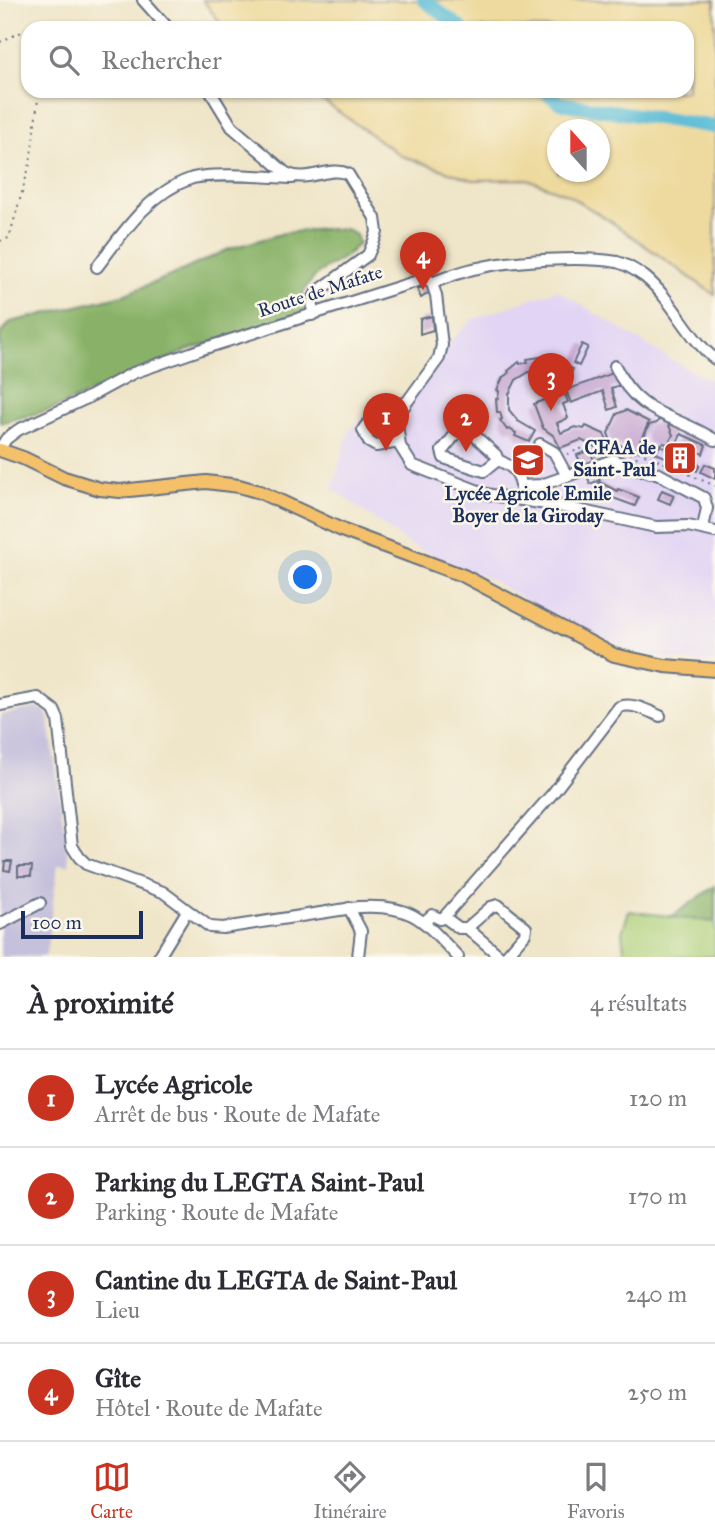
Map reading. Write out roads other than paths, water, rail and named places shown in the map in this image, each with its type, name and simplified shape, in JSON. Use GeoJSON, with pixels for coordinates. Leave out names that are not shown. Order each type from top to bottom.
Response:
{"type":"FeatureCollection","features":[{"type":"Feature","properties":{"kind":"main road","name":"Route de Mafate"},"geometry":{"type":"LineString","coordinates":[[0,450],[64,478],[100,489],[120,491],[205,482],[240,486],[260,492],[344,531],[464,576],[614,655],[665,666],[715,670]]}},
{"type":"Feature","properties":{"kind":"street"},"geometry":{"type":"LineString","coordinates":[[143,0],[162,21]]}},
{"type":"Feature","properties":{"kind":"street"},"geometry":{"type":"LineString","coordinates":[[214,98],[232,127],[295,178]]}},
{"type":"Feature","properties":{"kind":"street"},"geometry":{"type":"LineString","coordinates":[[97,267],[146,207],[163,193],[192,178],[295,178],[340,171],[348,174],[377,223],[374,242],[368,255],[317,292],[313,300],[312,315]]}},
{"type":"Feature","properties":{"kind":"street","name":"Route de Mafate"},"geometry":{"type":"LineString","coordinates":[[0,450],[6,439],[19,430],[133,373],[420,279],[432,283],[489,265],[547,260],[617,262],[643,276],[654,286],[715,359]]}},
{"type":"Feature","properties":{"kind":"street"},"geometry":{"type":"LineString","coordinates":[[432,283],[442,345],[439,358],[399,413],[397,425],[405,456],[412,464],[486,494],[656,527],[703,528],[715,532]]}},
{"type":"Feature","properties":{"kind":"street"},"geometry":{"type":"LineString","coordinates":[[615,366],[624,384],[644,402],[662,415],[715,440]]}},
{"type":"Feature","properties":{"kind":"street"},"geometry":{"type":"LineString","coordinates":[[400,442],[376,446],[369,442],[363,430],[372,420],[407,402]]}},
{"type":"Feature","properties":{"kind":"street"},"geometry":{"type":"LineString","coordinates":[[498,460],[484,471],[444,458],[442,451],[463,425],[496,455],[498,460],[511,466],[520,476],[521,500]]}},
{"type":"Feature","properties":{"kind":"street"},"geometry":{"type":"LineString","coordinates":[[16,456],[19,430]]}},
{"type":"Feature","properties":{"kind":"street"},"geometry":{"type":"LineString","coordinates":[[540,444],[554,452],[567,476]]}},
{"type":"Feature","properties":{"kind":"street"},"geometry":{"type":"LineString","coordinates":[[521,486],[541,485],[613,460],[657,473],[704,498],[711,506],[703,528]]}},
{"type":"Feature","properties":{"kind":"street"},"geometry":{"type":"LineString","coordinates":[[0,705],[38,698],[54,709],[58,719],[72,846],[86,864],[163,891],[210,927],[223,928],[381,905],[406,911],[424,922],[458,957]]}},
{"type":"Feature","properties":{"kind":"street"},"geometry":{"type":"LineString","coordinates":[[424,922],[432,915],[440,919],[444,917],[552,793],[619,707],[633,706],[660,716]]}},
{"type":"Feature","properties":{"kind":"street"},"geometry":{"type":"LineString","coordinates":[[0,924],[40,903]]}},
{"type":"Feature","properties":{"kind":"street"},"geometry":{"type":"LineString","coordinates":[[444,917],[459,928],[467,928],[503,957],[525,934],[526,928],[498,905],[491,907],[467,928]]}},
{"type":"Feature","properties":{"kind":"street"},"geometry":{"type":"LineString","coordinates":[[349,908],[361,931],[358,957]]}},
{"type":"Feature","properties":{"kind":"street"},"geometry":{"type":"LineString","coordinates":[[159,957],[187,911]]}},
{"type":"Feature","properties":{"kind":"waterway"},"geometry":{"type":"LineString","coordinates":[[424,0],[452,21]]}},
{"type":"Feature","properties":{"kind":"waterway"},"geometry":{"type":"LineString","coordinates":[[553,98],[560,103],[715,127]]}},
{"type":"Feature","properties":{"kind":"place","name":"Gîte"},"geometry":{"type":"Point","coordinates":[423,290]}},
{"type":"Feature","properties":{"kind":"place","name":"Cantine du LEGTA de Saint-Paul"},"geometry":{"type":"Point","coordinates":[551,411]}},
{"type":"Feature","properties":{"kind":"place","name":"Lycée Agricole"},"geometry":{"type":"Point","coordinates":[386,451]}},
{"type":"Feature","properties":{"kind":"place","name":"Parking du LEGTA Saint-Paul"},"geometry":{"type":"Point","coordinates":[466,452]}},
{"type":"Feature","properties":{"kind":"place","name":"CFAA de Saint-Paul"},"geometry":{"type":"Point","coordinates":[680,458]}},
{"type":"Feature","properties":{"kind":"place","name":"Lycée Agricole Emile Boyer de la Giroday"},"geometry":{"type":"Point","coordinates":[528,460]}}]}
